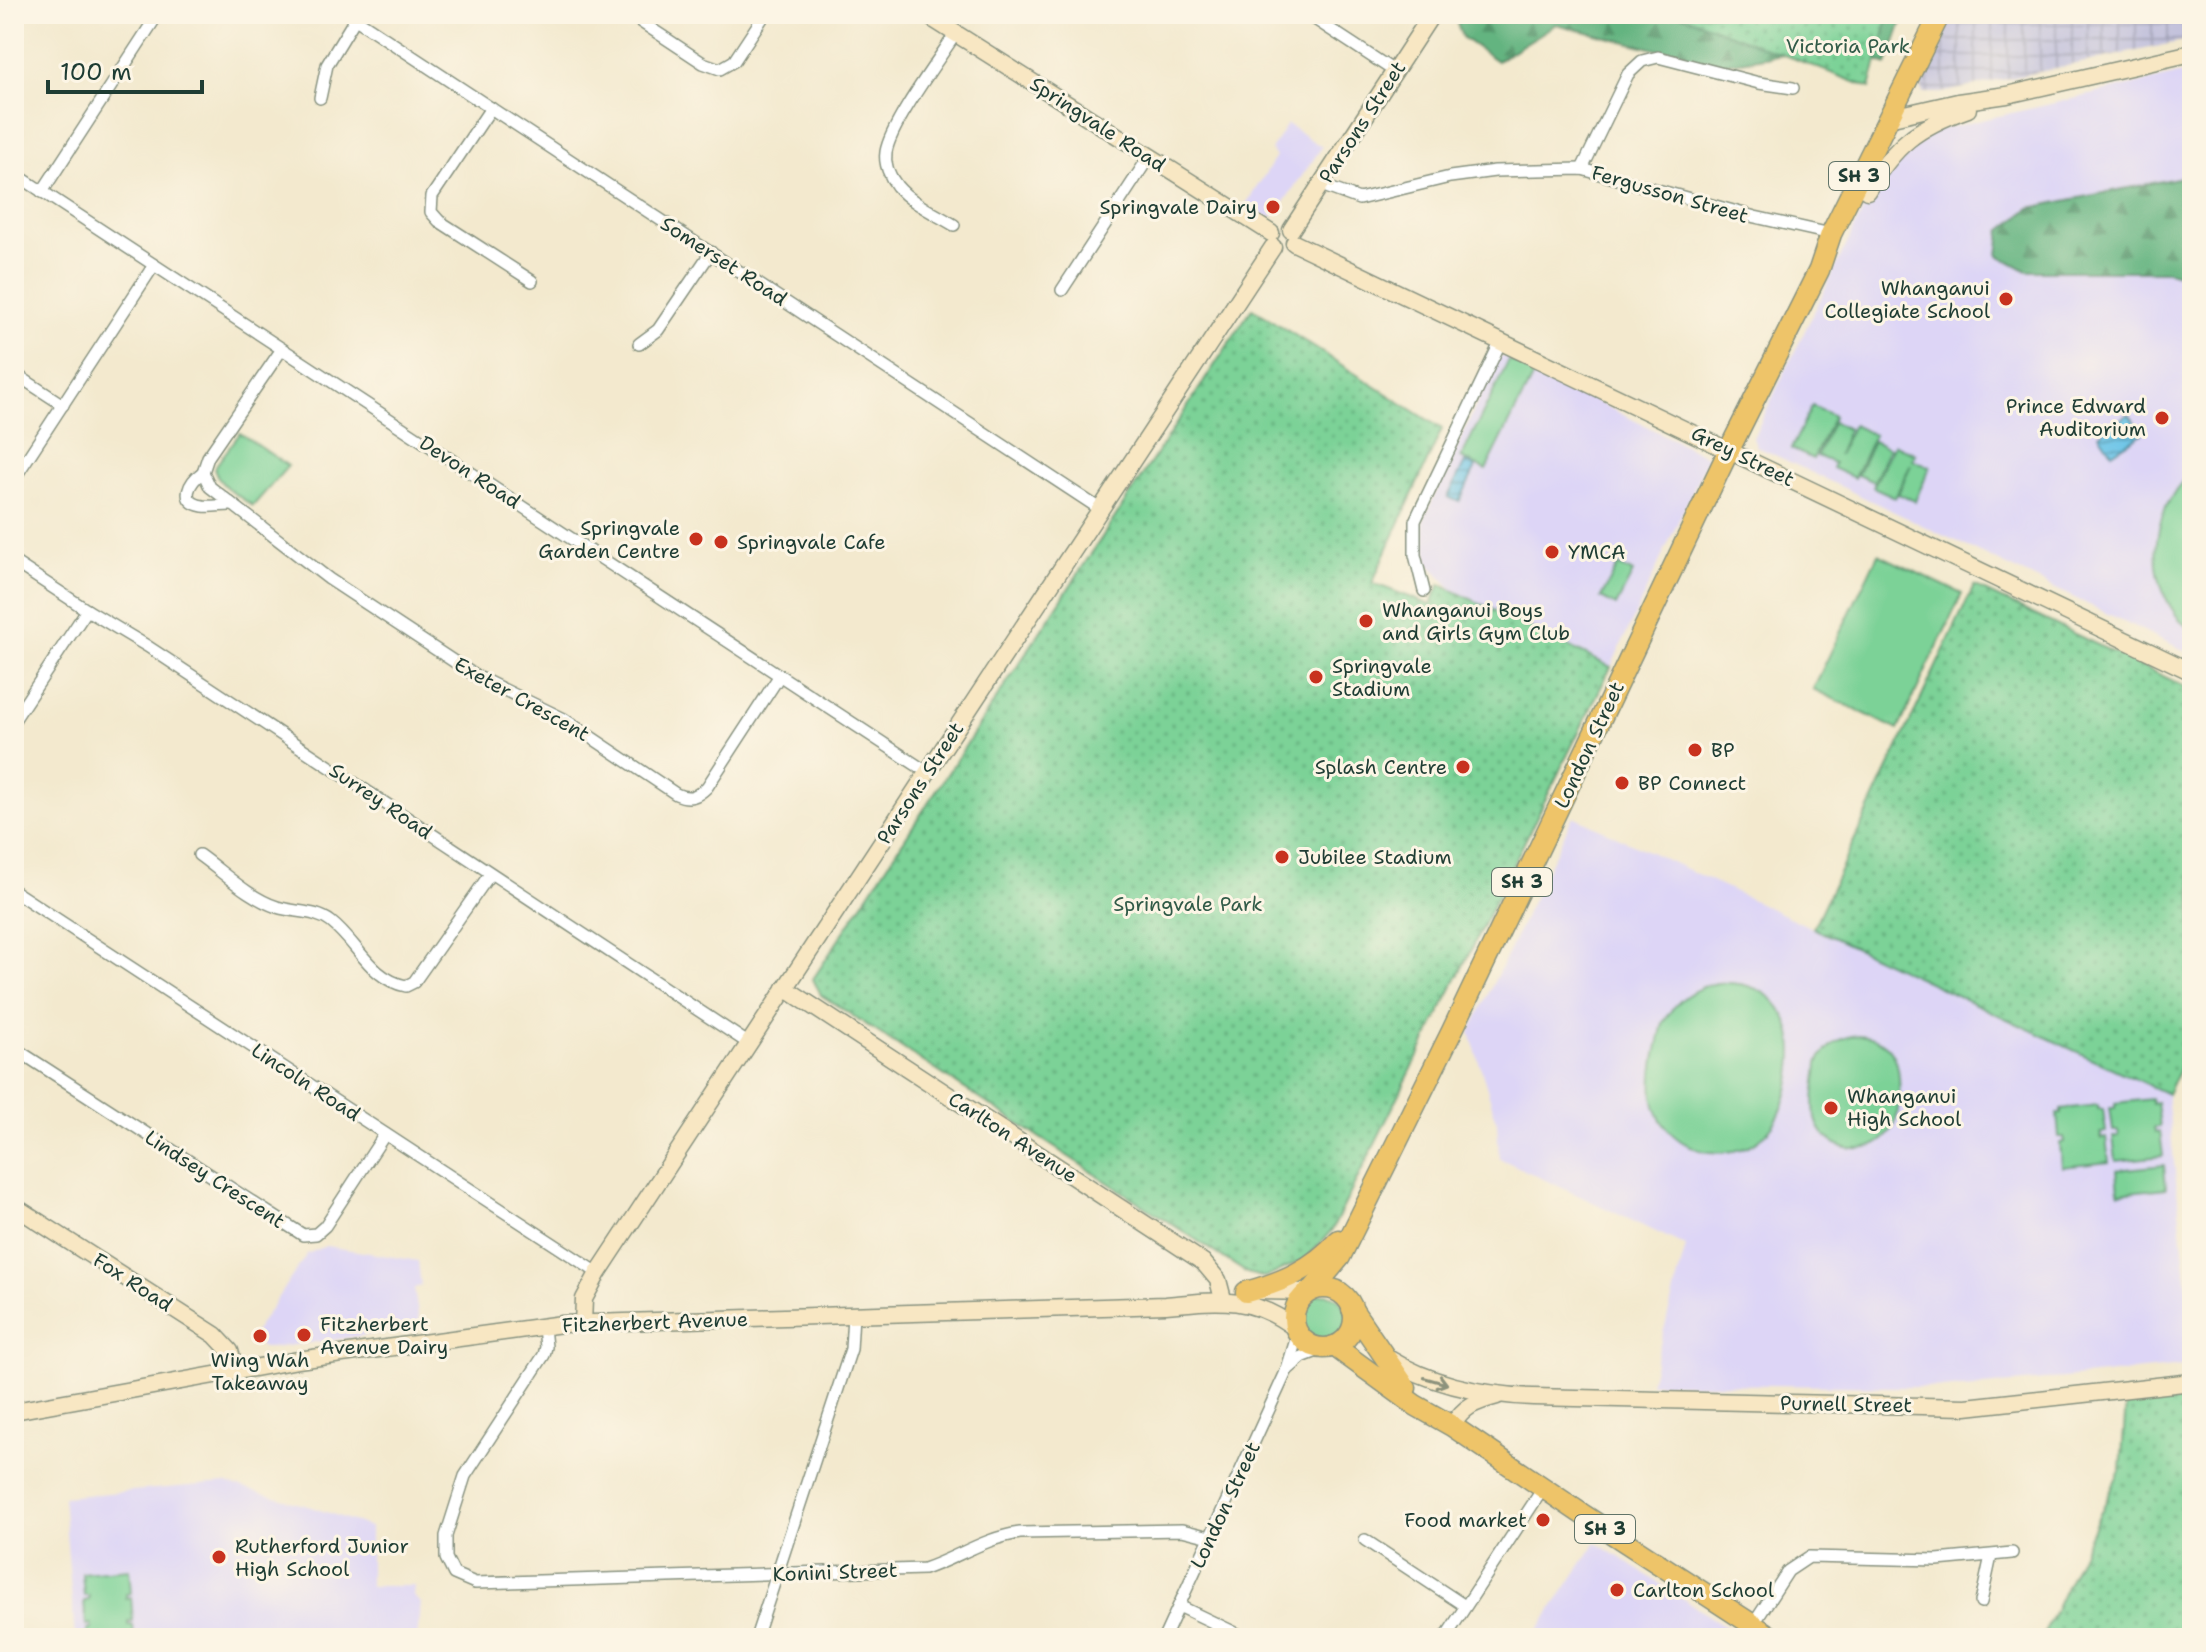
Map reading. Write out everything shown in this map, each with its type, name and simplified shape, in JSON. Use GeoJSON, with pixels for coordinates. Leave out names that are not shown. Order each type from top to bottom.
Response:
{"type":"FeatureCollection","features":[{"type":"Feature","properties":{"kind":"highway","name":"London Street"},"geometry":{"type":"LineString","coordinates":[[1819,270],[1842,239],[1867,191],[1919,52],[1940,14]]}},
{"type":"Feature","properties":{"kind":"highway","name":"London Street"},"geometry":{"type":"LineString","coordinates":[[1310,1290],[1340,1257],[1452,1031],[1729,450],[1819,270],[1831,234],[1894,116],[1912,90],[1927,54],[1930,37]]}},
{"type":"Feature","properties":{"kind":"highway","name":"London Street"},"geometry":{"type":"LineString","coordinates":[[1350,1304],[1346,1275],[1358,1219]]}},
{"type":"Feature","properties":{"kind":"highway"},"geometry":{"type":"LineString","coordinates":[[1246,1292],[1298,1275],[1333,1247],[1358,1219]]}},
{"type":"Feature","properties":{"kind":"highway"},"geometry":{"type":"LineString","coordinates":[[1310,1290],[1331,1289],[1350,1304]]}},
{"type":"Feature","properties":{"kind":"highway","name":"SH 3"},"geometry":{"type":"LineString","coordinates":[[1310,1290],[1300,1299],[1294,1314],[1297,1331],[1315,1347],[1330,1347],[1773,1638]]}},
{"type":"Feature","properties":{"kind":"highway","name":"SH 3"},"geometry":{"type":"LineString","coordinates":[[1330,1347],[1349,1334],[1354,1319],[1350,1304]]}},
{"type":"Feature","properties":{"kind":"highway","name":"SH 3"},"geometry":{"type":"LineString","coordinates":[[1350,1304],[1405,1387],[1431,1413]]}},
{"type":"Feature","properties":{"kind":"main road","name":"Parsons Street"},"geometry":{"type":"LineString","coordinates":[[1293,236],[1321,185],[1432,14]]}},
{"type":"Feature","properties":{"kind":"main road","name":"Springvale Road"},"geometry":{"type":"LineString","coordinates":[[935,16],[956,33],[1272,240]]}},
{"type":"Feature","properties":{"kind":"main road"},"geometry":{"type":"LineString","coordinates":[[1894,116],[2007,95],[2192,53]]}},
{"type":"Feature","properties":{"kind":"main road"},"geometry":{"type":"LineString","coordinates":[[1912,90],[1930,108]]}},
{"type":"Feature","properties":{"kind":"main road"},"geometry":{"type":"LineString","coordinates":[[1867,191],[1893,152],[1923,127],[2007,95]]}},
{"type":"Feature","properties":{"kind":"main road"},"geometry":{"type":"LineString","coordinates":[[1272,240],[1285,251],[1293,236]]}},
{"type":"Feature","properties":{"kind":"main road","name":"Grey Street"},"geometry":{"type":"LineString","coordinates":[[1293,236],[1501,341],[2192,672]]}},
{"type":"Feature","properties":{"kind":"main road","name":"Parsons Street"},"geometry":{"type":"LineString","coordinates":[[583,1324],[584,1299],[598,1273],[1100,509],[1272,240]]}},
{"type":"Feature","properties":{"kind":"main road","name":"Carlton Avenue"},"geometry":{"type":"LineString","coordinates":[[785,988],[1203,1262],[1217,1278],[1223,1299]]}},
{"type":"Feature","properties":{"kind":"main road","name":"Fox Road"},"geometry":{"type":"LineString","coordinates":[[14,1206],[215,1335],[230,1351],[236,1371]]}},
{"type":"Feature","properties":{"kind":"main road"},"geometry":{"type":"LineString","coordinates":[[1223,1299],[1246,1292],[1310,1290]]}},
{"type":"Feature","properties":{"kind":"main road","name":"Fitzherbert Avenue"},"geometry":{"type":"LineString","coordinates":[[14,1411],[310,1358],[583,1324],[1166,1305],[1223,1299],[1263,1307],[1297,1331]]}},
{"type":"Feature","properties":{"kind":"main road","name":"Purnell Street"},"geometry":{"type":"LineString","coordinates":[[1380,1353],[1428,1380],[1499,1396],[1966,1407],[2192,1382]]}},
{"type":"Feature","properties":{"kind":"main road","name":"Purnell Street"},"geometry":{"type":"LineString","coordinates":[[1452,1426],[1473,1402],[1499,1396]]}},
{"type":"Feature","properties":{"kind":"street"},"geometry":{"type":"LineString","coordinates":[[42,192],[158,14]]}},
{"type":"Feature","properties":{"kind":"street"},"geometry":{"type":"LineString","coordinates":[[629,14],[703,63],[720,69],[734,61],[765,14]]}},
{"type":"Feature","properties":{"kind":"street"},"geometry":{"type":"LineString","coordinates":[[1307,14],[1394,71]]}},
{"type":"Feature","properties":{"kind":"street"},"geometry":{"type":"LineString","coordinates":[[320,98],[327,65],[352,16]]}},
{"type":"Feature","properties":{"kind":"street","name":"Somerset Road"},"geometry":{"type":"LineString","coordinates":[[352,16],[1100,509]]}},
{"type":"Feature","properties":{"kind":"street"},"geometry":{"type":"LineString","coordinates":[[954,225],[900,190],[886,159],[889,141],[901,119],[956,33]]}},
{"type":"Feature","properties":{"kind":"street"},"geometry":{"type":"LineString","coordinates":[[1582,169],[1628,74],[1642,61],[1658,57],[1759,83],[1793,88]]}},
{"type":"Feature","properties":{"kind":"street"},"geometry":{"type":"LineString","coordinates":[[491,108],[432,196],[431,212],[439,221],[532,281]]}},
{"type":"Feature","properties":{"kind":"street"},"geometry":{"type":"LineString","coordinates":[[1062,290],[1149,157]]}},
{"type":"Feature","properties":{"kind":"street","name":"Fergusson Street"},"geometry":{"type":"LineString","coordinates":[[1321,185],[1359,199],[1450,177],[1495,171],[1582,169],[1755,217],[1831,234]]}},
{"type":"Feature","properties":{"kind":"street","name":"Devon Road"},"geometry":{"type":"LineString","coordinates":[[14,173],[927,772]]}},
{"type":"Feature","properties":{"kind":"street"},"geometry":{"type":"LineString","coordinates":[[639,344],[658,330],[711,252]]}},
{"type":"Feature","properties":{"kind":"street"},"geometry":{"type":"LineString","coordinates":[[14,479],[154,265]]}},
{"type":"Feature","properties":{"kind":"street"},"geometry":{"type":"LineString","coordinates":[[1424,591],[1415,555],[1415,521],[1501,341]]}},
{"type":"Feature","properties":{"kind":"street"},"geometry":{"type":"LineString","coordinates":[[231,505],[203,506],[189,496],[188,488],[193,479],[203,472],[208,457],[282,349]]}},
{"type":"Feature","properties":{"kind":"street"},"geometry":{"type":"LineString","coordinates":[[14,373],[63,405]]}},
{"type":"Feature","properties":{"kind":"street","name":"Exeter Crescent"},"geometry":{"type":"LineString","coordinates":[[203,472],[210,487],[231,505],[329,579],[476,676],[564,719],[684,798],[698,795],[707,787],[780,675]]}},
{"type":"Feature","properties":{"kind":"street","name":"Surrey Road"},"geometry":{"type":"LineString","coordinates":[[14,562],[147,646],[748,1043]]}},
{"type":"Feature","properties":{"kind":"street"},"geometry":{"type":"LineString","coordinates":[[14,720],[87,610]]}},
{"type":"Feature","properties":{"kind":"street"},"geometry":{"type":"LineString","coordinates":[[199,855],[258,898],[277,907],[314,913],[330,921],[383,978],[406,986],[414,982],[490,874]]}},
{"type":"Feature","properties":{"kind":"street","name":"Lincoln Road"},"geometry":{"type":"LineString","coordinates":[[14,891],[598,1273]]}},
{"type":"Feature","properties":{"kind":"street","name":"Lindsey Crescent"},"geometry":{"type":"LineString","coordinates":[[14,1048],[303,1235],[316,1234],[325,1226],[385,1134]]}},
{"type":"Feature","properties":{"kind":"street"},"geometry":{"type":"LineString","coordinates":[[756,1638],[851,1349],[853,1315]]}},
{"type":"Feature","properties":{"kind":"street","name":"Konini Street"},"geometry":{"type":"LineString","coordinates":[[544,1327],[544,1355],[465,1476],[446,1536],[446,1558],[454,1574],[475,1583],[924,1569],[948,1561],[996,1537],[1020,1533],[1182,1530],[1210,1537]]}},
{"type":"Feature","properties":{"kind":"street","name":"London Street"},"geometry":{"type":"LineString","coordinates":[[1164,1638],[1286,1372],[1297,1331]]}},
{"type":"Feature","properties":{"kind":"street"},"geometry":{"type":"LineString","coordinates":[[1286,1372],[1295,1361],[1330,1347]]}},
{"type":"Feature","properties":{"kind":"street"},"geometry":{"type":"LineString","coordinates":[[1445,1638],[1544,1487]]}},
{"type":"Feature","properties":{"kind":"street"},"geometry":{"type":"LineString","coordinates":[[1365,1540],[1465,1606]]}},
{"type":"Feature","properties":{"kind":"street"},"geometry":{"type":"LineString","coordinates":[[1753,1625],[1788,1571],[1809,1557],[1937,1560],[2012,1553]]}},
{"type":"Feature","properties":{"kind":"street"},"geometry":{"type":"LineString","coordinates":[[1981,1602],[1991,1556]]}},
{"type":"Feature","properties":{"kind":"street"},"geometry":{"type":"LineString","coordinates":[[1179,1606],[1246,1638]]}},
{"type":"Feature","properties":{"kind":"shaded area"},"geometry":{"type":"Polygon","coordinates":[[[1950,14],[2192,14],[2192,39],[1941,93],[1923,93],[1920,79],[1950,14]]]}},
{"type":"Feature","properties":{"kind":"shaded area","name":"Whanganui Collegiate School"},"geometry":{"type":"Polygon","coordinates":[[[2192,71],[2192,654],[1756,446],[1753,438],[1887,161],[1913,136],[2192,71]]]}},
{"type":"Feature","properties":{"kind":"shaded area"},"geometry":{"type":"Polygon","coordinates":[[[1287,124],[1322,147],[1275,215],[1266,217],[1246,204],[1276,157],[1271,150],[1287,124]]]}},
{"type":"Feature","properties":{"kind":"shaded area"},"geometry":{"type":"Polygon","coordinates":[[[1505,356],[1708,457],[1611,667],[1454,591],[1428,563],[1423,521],[1498,358],[1505,356]]]}},
{"type":"Feature","properties":{"kind":"shaded area","name":"Whanganui High School"},"geometry":{"type":"Polygon","coordinates":[[[1573,816],[2167,1094],[2192,1335],[2192,1365],[1965,1388],[1650,1383],[1686,1246],[1499,1158],[1497,1122],[1470,1032],[1573,816]]]}},
{"type":"Feature","properties":{"kind":"shaded area"},"geometry":{"type":"Polygon","coordinates":[[[326,1246],[418,1261],[421,1286],[414,1288],[420,1328],[271,1348],[263,1348],[250,1339],[307,1254],[326,1246]]]}},
{"type":"Feature","properties":{"kind":"shaded area","name":"Rutherford Junior High School"},"geometry":{"type":"Polygon","coordinates":[[[225,1483],[370,1527],[370,1586],[414,1586],[413,1596],[421,1603],[417,1638],[75,1638],[63,1497],[225,1483]]]}},
{"type":"Feature","properties":{"kind":"shaded area","name":"Carlton School"},"geometry":{"type":"Polygon","coordinates":[[[1596,1542],[1743,1638],[1533,1638],[1596,1542]]]}},
{"type":"Feature","properties":{"kind":"green space"},"geometry":{"type":"Polygon","coordinates":[[[1454,14],[1905,14],[1887,65],[1836,45],[1717,65],[1556,24],[1497,61],[1462,37],[1454,14]]]}},
{"type":"Feature","properties":{"kind":"green space","name":"Victoria Park"},"geometry":{"type":"Polygon","coordinates":[[[1678,14],[1889,14],[1870,88],[1678,14]]]}},
{"type":"Feature","properties":{"kind":"green space"},"geometry":{"type":"Polygon","coordinates":[[[2192,175],[2192,278],[2167,271],[2027,271],[1998,255],[2001,231],[2030,208],[2192,175]]]}},
{"type":"Feature","properties":{"kind":"green space","name":"Springvale Park"},"geometry":{"type":"Polygon","coordinates":[[[1252,308],[1442,429],[1372,583],[1431,605],[1440,584],[1611,667],[1332,1230],[1307,1258],[1265,1278],[1247,1273],[821,995],[813,979],[1252,308]]]}},
{"type":"Feature","properties":{"kind":"green space"},"geometry":{"type":"Polygon","coordinates":[[[1509,360],[1535,372],[1486,470],[1461,458],[1509,360]]]}},
{"type":"Feature","properties":{"kind":"green space"},"geometry":{"type":"Polygon","coordinates":[[[1812,406],[1834,416],[1813,459],[1791,449],[1812,406]]]}},
{"type":"Feature","properties":{"kind":"green space"},"geometry":{"type":"Polygon","coordinates":[[[1832,422],[1848,429],[1838,455],[1853,425],[1874,435],[1854,478],[1832,468],[1834,463],[1817,456],[1832,422]]]}},
{"type":"Feature","properties":{"kind":"green space"},"geometry":{"type":"Polygon","coordinates":[[[240,433],[288,466],[253,506],[224,485],[214,468],[240,433]]]}},
{"type":"Feature","properties":{"kind":"green space"},"geometry":{"type":"Polygon","coordinates":[[[1873,441],[1889,448],[1874,482],[1857,475],[1873,441]]]}},
{"type":"Feature","properties":{"kind":"green space"},"geometry":{"type":"Polygon","coordinates":[[[1894,444],[1915,454],[1913,460],[1930,467],[1915,501],[1898,494],[1911,464],[1895,497],[1873,487],[1894,444]]]}},
{"type":"Feature","properties":{"kind":"green space"},"geometry":{"type":"Polygon","coordinates":[[[2192,472],[2192,631],[2176,615],[2165,596],[2158,574],[2156,552],[2166,508],[2177,488],[2192,472]]]}},
{"type":"Feature","properties":{"kind":"green space"},"geometry":{"type":"Polygon","coordinates":[[[1878,554],[1962,594],[1898,730],[1813,689],[1878,554]]]}},
{"type":"Feature","properties":{"kind":"green space"},"geometry":{"type":"Polygon","coordinates":[[[1618,565],[1633,573],[1616,606],[1601,598],[1618,565]]]}},
{"type":"Feature","properties":{"kind":"green space"},"geometry":{"type":"Polygon","coordinates":[[[1974,586],[2192,690],[2192,1041],[2167,1094],[1813,928],[1974,586]]]}},
{"type":"Feature","properties":{"kind":"green space"},"geometry":{"type":"Polygon","coordinates":[[[1717,983],[1737,984],[1769,997],[1787,1021],[1793,1055],[1785,1102],[1773,1126],[1765,1135],[1742,1149],[1709,1152],[1691,1147],[1668,1129],[1659,1116],[1652,1086],[1663,1023],[1668,1015],[1692,992],[1717,983]]]}},
{"type":"Feature","properties":{"kind":"green space"},"geometry":{"type":"Polygon","coordinates":[[[1859,1035],[1882,1042],[1889,1048],[1897,1065],[1899,1086],[1897,1114],[1889,1134],[1876,1144],[1856,1149],[1845,1148],[1827,1138],[1816,1119],[1814,1099],[1821,1057],[1839,1040],[1859,1035]]]}},
{"type":"Feature","properties":{"kind":"green space"},"geometry":{"type":"Polygon","coordinates":[[[2151,1099],[2152,1104],[2157,1103],[2160,1127],[2154,1128],[2155,1133],[2160,1132],[2163,1156],[2116,1161],[2113,1137],[2119,1136],[2118,1131],[2113,1131],[2110,1108],[2115,1108],[2115,1103],[2151,1099]]]}},
{"type":"Feature","properties":{"kind":"green space"},"geometry":{"type":"Polygon","coordinates":[[[2098,1105],[2098,1109],[2103,1109],[2106,1132],[2101,1133],[2101,1139],[2106,1138],[2109,1162],[2062,1167],[2060,1143],[2065,1142],[2064,1137],[2059,1137],[2057,1114],[2061,1113],[2061,1109],[2098,1105]]]}},
{"type":"Feature","properties":{"kind":"green space"},"geometry":{"type":"Polygon","coordinates":[[[2164,1165],[2166,1188],[2119,1193],[2117,1170],[2164,1165]]]}},
{"type":"Feature","properties":{"kind":"green space"},"geometry":{"type":"Polygon","coordinates":[[[1324,1294],[1340,1301],[1347,1317],[1340,1333],[1324,1340],[1308,1333],[1301,1317],[1308,1301],[1324,1294]]]}},
{"type":"Feature","properties":{"kind":"green space"},"geometry":{"type":"Polygon","coordinates":[[[2192,1397],[2192,1638],[2042,1638],[2121,1469],[2126,1404],[2192,1397]]]}},
{"type":"Feature","properties":{"kind":"green space"},"geometry":{"type":"Polygon","coordinates":[[[129,1569],[131,1593],[126,1594],[126,1598],[131,1597],[133,1621],[128,1621],[128,1625],[133,1625],[134,1638],[87,1638],[87,1629],[92,1628],[91,1624],[86,1625],[84,1601],[89,1600],[89,1596],[84,1596],[82,1573],[129,1569]]]}},
{"type":"Feature","properties":{"kind":"water"},"geometry":{"type":"Polygon","coordinates":[[[2129,414],[2142,434],[2112,453],[2099,434],[2129,414]]]}},
{"type":"Feature","properties":{"kind":"water"},"geometry":{"type":"Polygon","coordinates":[[[1465,462],[1476,467],[1459,502],[1448,497],[1465,462]]]}},
{"type":"Feature","properties":{"kind":"place","name":"Springvale Dairy"},"geometry":{"type":"Point","coordinates":[1273,207]}},
{"type":"Feature","properties":{"kind":"place","name":"Whanganui Collegiate School"},"geometry":{"type":"Point","coordinates":[2006,299]}},
{"type":"Feature","properties":{"kind":"place","name":"Prince Edward Auditorium"},"geometry":{"type":"Point","coordinates":[2162,418]}},
{"type":"Feature","properties":{"kind":"place","name":"Springvale Garden Centre"},"geometry":{"type":"Point","coordinates":[696,539]}},
{"type":"Feature","properties":{"kind":"place","name":"Springvale Cafe"},"geometry":{"type":"Point","coordinates":[721,542]}},
{"type":"Feature","properties":{"kind":"place","name":"YMCA"},"geometry":{"type":"Point","coordinates":[1552,552]}},
{"type":"Feature","properties":{"kind":"place","name":"Whanganui Boys and Girls Gym Club"},"geometry":{"type":"Point","coordinates":[1366,621]}},
{"type":"Feature","properties":{"kind":"place","name":"Springvale Stadium"},"geometry":{"type":"Point","coordinates":[1316,677]}},
{"type":"Feature","properties":{"kind":"place","name":"BP"},"geometry":{"type":"Point","coordinates":[1695,750]}},
{"type":"Feature","properties":{"kind":"place","name":"Splash Centre"},"geometry":{"type":"Point","coordinates":[1463,767]}},
{"type":"Feature","properties":{"kind":"place","name":"BP Connect"},"geometry":{"type":"Point","coordinates":[1622,783]}},
{"type":"Feature","properties":{"kind":"place","name":"Jubilee Stadium"},"geometry":{"type":"Point","coordinates":[1282,857]}},
{"type":"Feature","properties":{"kind":"place","name":"Whanganui High School"},"geometry":{"type":"Point","coordinates":[1831,1108]}},
{"type":"Feature","properties":{"kind":"place","name":"Fitzherbert Avenue Dairy"},"geometry":{"type":"Point","coordinates":[304,1335]}},
{"type":"Feature","properties":{"kind":"place","name":"Wing Wah Takeaway"},"geometry":{"type":"Point","coordinates":[260,1336]}},
{"type":"Feature","properties":{"kind":"place","name":"Food market"},"geometry":{"type":"Point","coordinates":[1543,1520]}},
{"type":"Feature","properties":{"kind":"place","name":"Rutherford Junior High School"},"geometry":{"type":"Point","coordinates":[219,1557]}},
{"type":"Feature","properties":{"kind":"place","name":"Carlton School"},"geometry":{"type":"Point","coordinates":[1617,1590]}}]}
